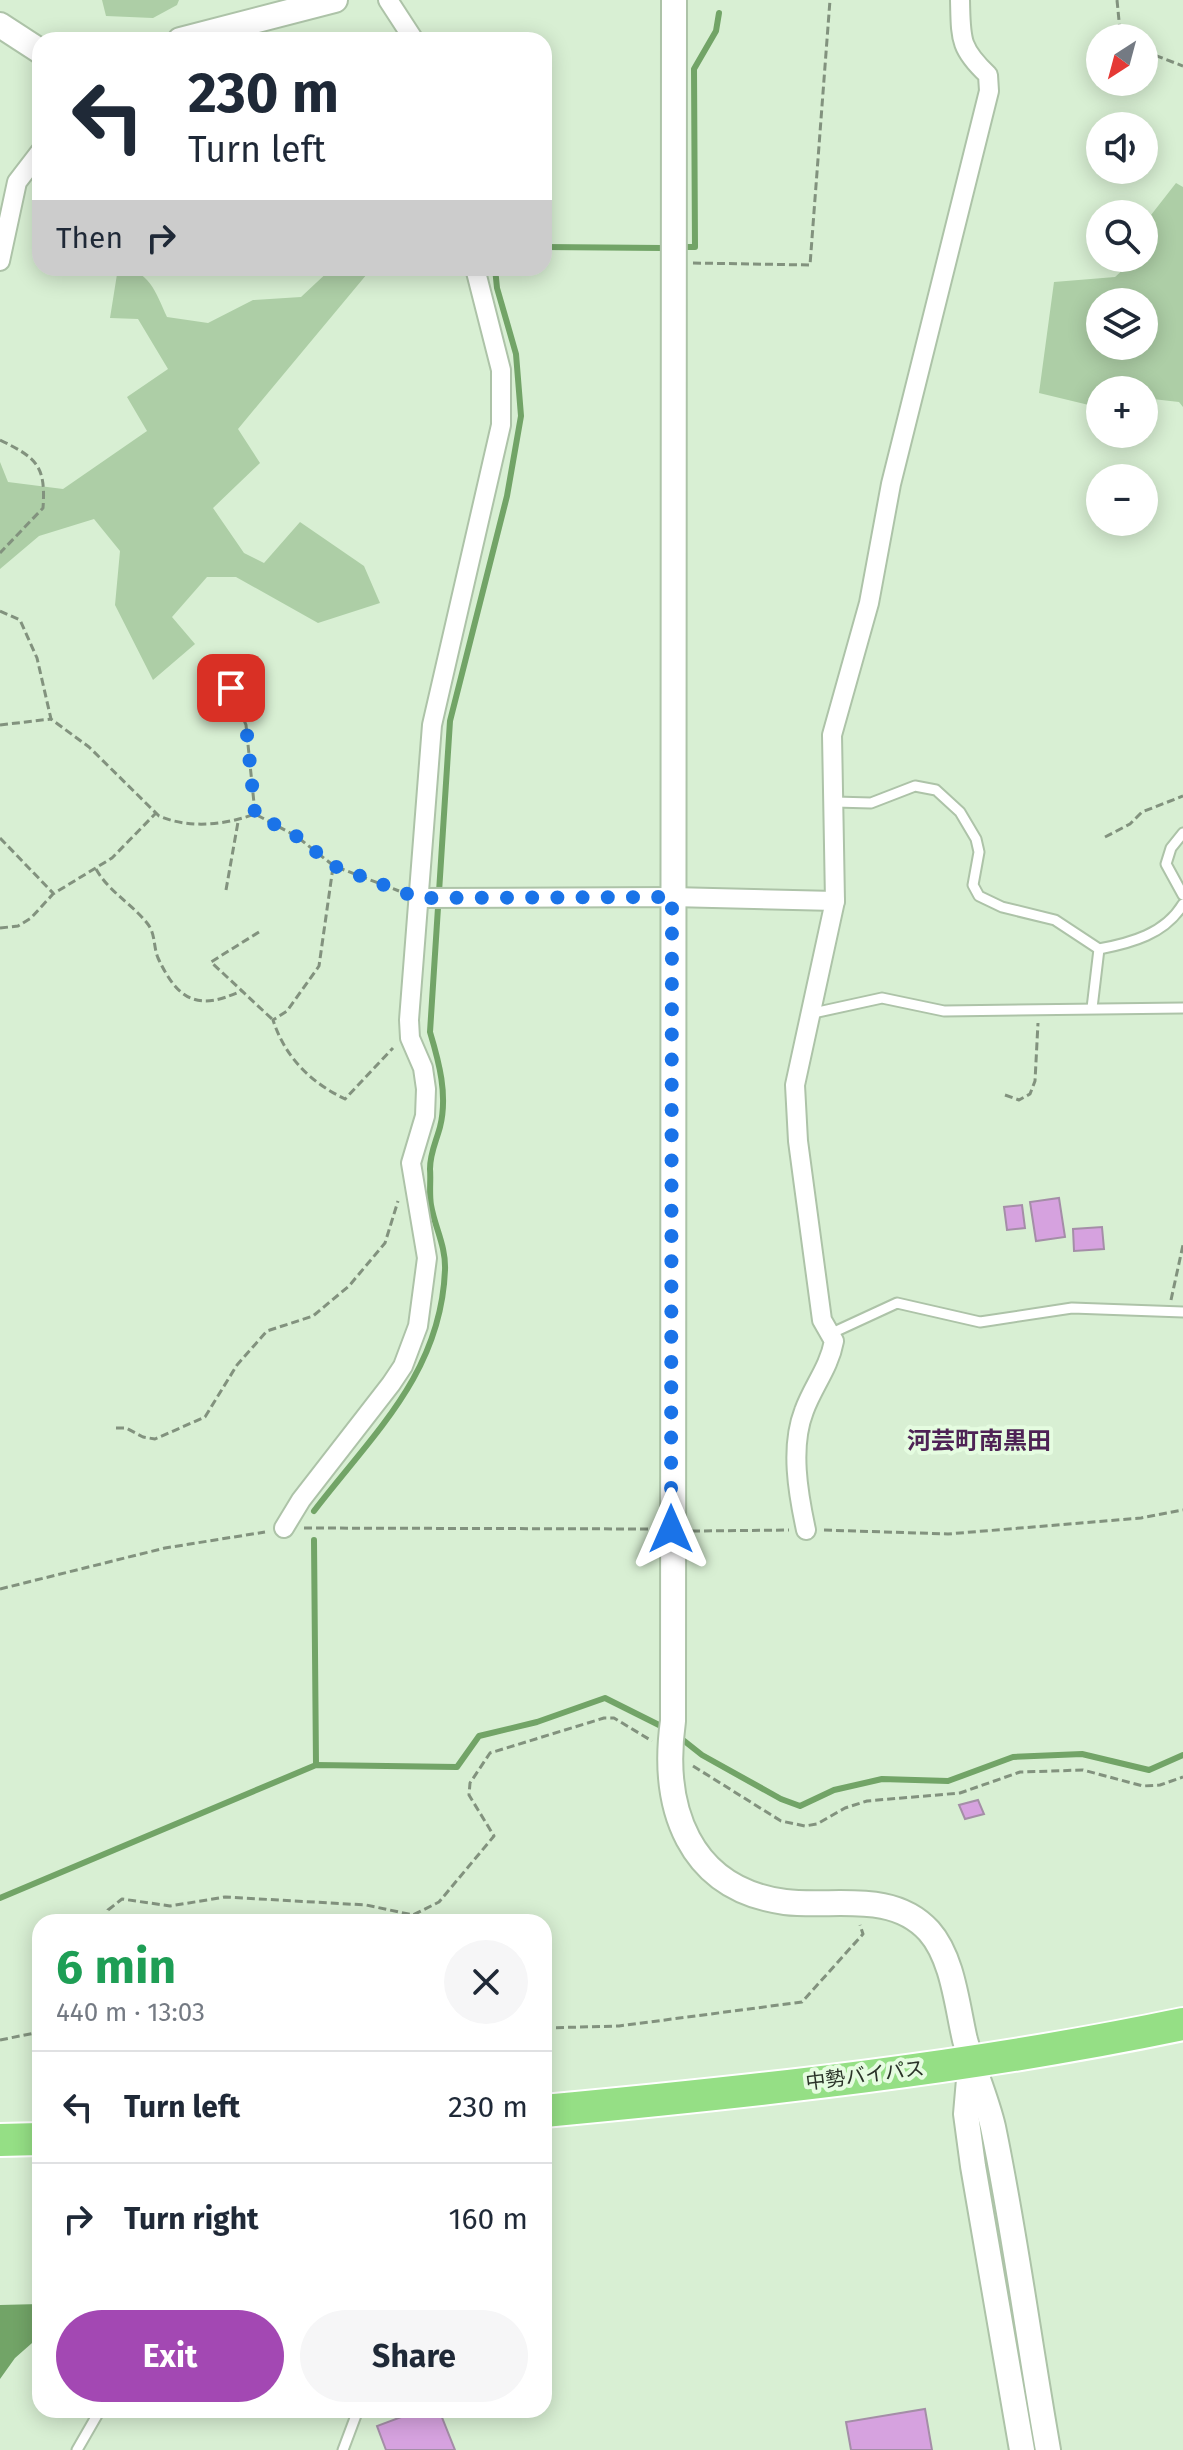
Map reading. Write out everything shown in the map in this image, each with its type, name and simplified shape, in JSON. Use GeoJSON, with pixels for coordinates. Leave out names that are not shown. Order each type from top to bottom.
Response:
{"type":"FeatureCollection","features":[{"type":"Feature","properties":{"kind":"highway","name":"中勢バイパス"},"geometry":{"type":"LineString","coordinates":[[552,2110],[689,2097],[971,2062],[1183,2024]]}},
{"type":"Feature","properties":{"kind":"highway"},"geometry":{"type":"LineString","coordinates":[[0,2140],[32,2139]]}},
{"type":"Feature","properties":{"kind":"street"},"geometry":{"type":"LineString","coordinates":[[211,32],[335,0]]}},
{"type":"Feature","properties":{"kind":"street"},"geometry":{"type":"LineString","coordinates":[[388,0],[409,32]]}},
{"type":"Feature","properties":{"kind":"street"},"geometry":{"type":"LineString","coordinates":[[674,0],[673,1721],[669,1751],[682,1833],[694,1851],[732,1887],[758,1897],[785,1902],[886,1907],[903,1912],[931,1933],[947,1965],[971,2062],[992,2126],[1048,2450]]}},
{"type":"Feature","properties":{"kind":"street"},"geometry":{"type":"LineString","coordinates":[[806,1530],[797,1439],[806,1406],[832,1353],[832,1333],[822,1320],[795,1109],[795,1085],[835,901],[832,735],[854,647],[869,603],[891,484],[989,91],[988,75],[966,54],[961,40],[960,0]]}},
{"type":"Feature","properties":{"kind":"street"},"geometry":{"type":"LineString","coordinates":[[0,25],[32,46]]}},
{"type":"Feature","properties":{"kind":"street"},"geometry":{"type":"LineString","coordinates":[[0,261],[17,182],[32,162]]}},
{"type":"Feature","properties":{"kind":"street"},"geometry":{"type":"LineString","coordinates":[[284,1528],[301,1500],[391,1384],[410,1350],[424,1296],[427,1258],[411,1163],[425,1116],[426,1089],[423,1068],[411,1040],[432,725],[501,425],[501,370],[477,276]]}},
{"type":"Feature","properties":{"kind":"street"},"geometry":{"type":"LineString","coordinates":[[422,898],[672,897],[835,901]]}},
{"type":"Feature","properties":{"kind":"street"},"geometry":{"type":"LineString","coordinates":[[971,2062],[966,2114],[1022,2450]]}},
{"type":"Feature","properties":{"kind":"lane"},"geometry":{"type":"LineString","coordinates":[[835,802],[871,803],[915,786],[936,790],[954,805],[976,839],[979,852],[973,885],[979,896],[1002,907],[1055,920],[1099,949],[1153,933],[1170,921],[1183,904]]}},
{"type":"Feature","properties":{"kind":"lane"},"geometry":{"type":"LineString","coordinates":[[1183,833],[1171,848],[1166,864],[1183,895]]}},
{"type":"Feature","properties":{"kind":"lane"},"geometry":{"type":"LineString","coordinates":[[1092,1008],[1099,949]]}},
{"type":"Feature","properties":{"kind":"lane"},"geometry":{"type":"LineString","coordinates":[[809,1014],[882,998],[944,1011],[1183,1008]]}},
{"type":"Feature","properties":{"kind":"lane"},"geometry":{"type":"LineString","coordinates":[[832,1333],[897,1303],[980,1322],[1062,1308],[1183,1312]]}},
{"type":"Feature","properties":{"kind":"lane"},"geometry":{"type":"LineString","coordinates":[[77,2450],[95,2418]]}},
{"type":"Feature","properties":{"kind":"lane"},"geometry":{"type":"LineString","coordinates":[[343,2450],[355,2418]]}},
{"type":"Feature","properties":{"kind":"path"},"geometry":{"type":"LineString","coordinates":[[674,262],[810,265],[830,0]]}},
{"type":"Feature","properties":{"kind":"path"},"geometry":{"type":"LineString","coordinates":[[1117,0],[1119,24]]}},
{"type":"Feature","properties":{"kind":"path"},"geometry":{"type":"LineString","coordinates":[[1158,56],[1183,66]]}},
{"type":"Feature","properties":{"kind":"path"},"geometry":{"type":"LineString","coordinates":[[0,440],[30,454],[45,480],[43,508],[0,553]]}},
{"type":"Feature","properties":{"kind":"path"},"geometry":{"type":"LineString","coordinates":[[0,611],[20,620],[37,658],[51,719],[89,747],[156,813],[170,821],[197,824],[238,821],[255,814]]}},
{"type":"Feature","properties":{"kind":"path"},"geometry":{"type":"LineString","coordinates":[[231,688],[246,725],[255,814]]}},
{"type":"Feature","properties":{"kind":"path"},"geometry":{"type":"LineString","coordinates":[[0,725],[51,719]]}},
{"type":"Feature","properties":{"kind":"path"},"geometry":{"type":"LineString","coordinates":[[1105,837],[1130,824],[1142,812],[1183,796]]}},
{"type":"Feature","properties":{"kind":"path"},"geometry":{"type":"LineString","coordinates":[[0,928],[18,926],[31,918],[53,894],[96,869],[156,813]]}},
{"type":"Feature","properties":{"kind":"path"},"geometry":{"type":"LineString","coordinates":[[255,814],[296,836],[334,866],[422,898]]}},
{"type":"Feature","properties":{"kind":"path"},"geometry":{"type":"LineString","coordinates":[[226,890],[238,821]]}},
{"type":"Feature","properties":{"kind":"path"},"geometry":{"type":"LineString","coordinates":[[0,838],[53,894]]}},
{"type":"Feature","properties":{"kind":"path"},"geometry":{"type":"LineString","coordinates":[[273,1020],[287,1011],[319,966],[334,866]]}},
{"type":"Feature","properties":{"kind":"path"},"geometry":{"type":"LineString","coordinates":[[96,869],[105,885],[153,932],[159,959],[186,998],[212,1002],[241,991]]}},
{"type":"Feature","properties":{"kind":"path"},"geometry":{"type":"LineString","coordinates":[[259,932],[211,962],[273,1020],[300,1069],[345,1099],[385,1054],[411,1040]]}},
{"type":"Feature","properties":{"kind":"path"},"geometry":{"type":"LineString","coordinates":[[1005,1095],[1025,1099],[1035,1081],[1037,1012]]}},
{"type":"Feature","properties":{"kind":"path"},"geometry":{"type":"LineString","coordinates":[[116,1428],[126,1428],[155,1439],[205,1417],[237,1365],[267,1331],[313,1316],[330,1305],[385,1243],[411,1163]]}},
{"type":"Feature","properties":{"kind":"path"},"geometry":{"type":"LineString","coordinates":[[1169,1312],[1183,1245]]}},
{"type":"Feature","properties":{"kind":"path"},"geometry":{"type":"LineString","coordinates":[[0,1589],[165,1548],[284,1528],[806,1530],[948,1534],[1114,1520],[1183,1510]]}},
{"type":"Feature","properties":{"kind":"path"},"geometry":{"type":"LineString","coordinates":[[416,1914],[427,1910],[447,1895],[494,1836],[469,1795],[470,1783],[490,1753],[604,1718],[614,1718],[781,1821],[805,1826],[817,1824],[867,1801],[960,1793],[1020,1772],[1083,1770],[1143,1786],[1160,1785],[1183,1777]]}},
{"type":"Feature","properties":{"kind":"path"},"geometry":{"type":"LineString","coordinates":[[108,1914],[108,1910],[122,1899],[170,1906],[241,1897],[366,1905],[408,1914]]}},
{"type":"Feature","properties":{"kind":"path"},"geometry":{"type":"LineString","coordinates":[[552,2028],[619,2026],[802,2002],[863,1934],[856,1922]]}},
{"type":"Feature","properties":{"kind":"path"},"geometry":{"type":"LineString","coordinates":[[0,2040],[32,2034]]}},
{"type":"Feature","properties":{"kind":"shaded area"},"geometry":{"type":"Polygon","coordinates":[[[102,0],[179,0],[177,5],[153,18],[106,16],[102,0]]]}},
{"type":"Feature","properties":{"kind":"shaded area"},"geometry":{"type":"Polygon","coordinates":[[[1176,183],[1183,187],[1183,407],[1179,402],[1158,400],[1158,376],[1086,376],[1086,404],[1039,393],[1054,282],[1115,277],[1121,272],[1158,272],[1158,206],[1176,183]]]}},
{"type":"Feature","properties":{"kind":"shaded area"},"geometry":{"type":"Polygon","coordinates":[[[117,276],[144,277],[155,291],[167,317],[208,323],[253,300],[301,297],[323,276],[365,276],[238,429],[260,463],[213,508],[244,553],[264,563],[300,522],[364,566],[380,603],[318,623],[236,577],[207,577],[172,617],[195,644],[153,680],[115,605],[120,551],[94,519],[39,536],[0,569],[0,462],[8,482],[63,489],[147,431],[127,397],[168,369],[138,319],[110,318],[117,276]]]}},
{"type":"Feature","properties":{"kind":"shaded area"},"geometry":{"type":"Polygon","coordinates":[[[32,2304],[32,2343],[15,2358],[0,2379],[0,2305],[32,2304]]]}},
{"type":"Feature","properties":{"kind":"building"},"geometry":{"type":"Polygon","coordinates":[[[1059,1198],[1065,1237],[1036,1241],[1030,1202],[1059,1198]]]}},
{"type":"Feature","properties":{"kind":"building"},"geometry":{"type":"Polygon","coordinates":[[[1022,1205],[1025,1228],[1007,1230],[1004,1207],[1022,1205]]]}},
{"type":"Feature","properties":{"kind":"building"},"geometry":{"type":"Polygon","coordinates":[[[1102,1227],[1104,1249],[1074,1251],[1073,1229],[1102,1227]]]}},
{"type":"Feature","properties":{"kind":"building"},"geometry":{"type":"Polygon","coordinates":[[[978,1800],[984,1814],[965,1819],[959,1805],[978,1800]]]}},
{"type":"Feature","properties":{"kind":"building"},"geometry":{"type":"Polygon","coordinates":[[[925,2409],[932,2450],[851,2450],[846,2422],[925,2409]]]}},
{"type":"Feature","properties":{"kind":"building"},"geometry":{"type":"Polygon","coordinates":[[[398,2418],[442,2418],[455,2450],[386,2450],[377,2426],[398,2418]]]}},
{"type":"Feature","properties":{"kind":"waterway"},"geometry":{"type":"LineString","coordinates":[[681,247],[695,247],[694,69],[716,31],[719,13]]}},
{"type":"Feature","properties":{"kind":"waterway"},"geometry":{"type":"LineString","coordinates":[[552,247],[662,248]]}},
{"type":"Feature","properties":{"kind":"waterway"},"geometry":{"type":"LineString","coordinates":[[314,1511],[400,1400],[431,1340],[441,1307],[445,1261],[431,1205],[430,1169],[440,1127],[443,1091],[430,1032],[450,721],[507,496],[521,416],[516,354],[496,276]]}},
{"type":"Feature","properties":{"kind":"waterway"},"geometry":{"type":"LineString","coordinates":[[314,1540],[316,1765]]}},
{"type":"Feature","properties":{"kind":"waterway"},"geometry":{"type":"LineString","coordinates":[[0,1898],[316,1765],[457,1767],[479,1736],[537,1722],[605,1698],[665,1728]]}},
{"type":"Feature","properties":{"kind":"waterway"},"geometry":{"type":"LineString","coordinates":[[678,1736],[702,1755],[781,1799],[800,1806],[834,1790],[882,1779],[948,1781],[1013,1757],[1082,1754],[1149,1770],[1183,1755]]}},
{"type":"Feature","properties":{"kind":"district","name":"河芸町南黒田"},"geometry":{"type":"Point","coordinates":[979,1441]}},
{"type":"Feature","properties":{"kind":"route"},"geometry":{"type":"LineString","coordinates":[[231,688],[246,725],[255,814],[296,836],[334,866],[418,898],[672,897],[671,1529]]}}]}
